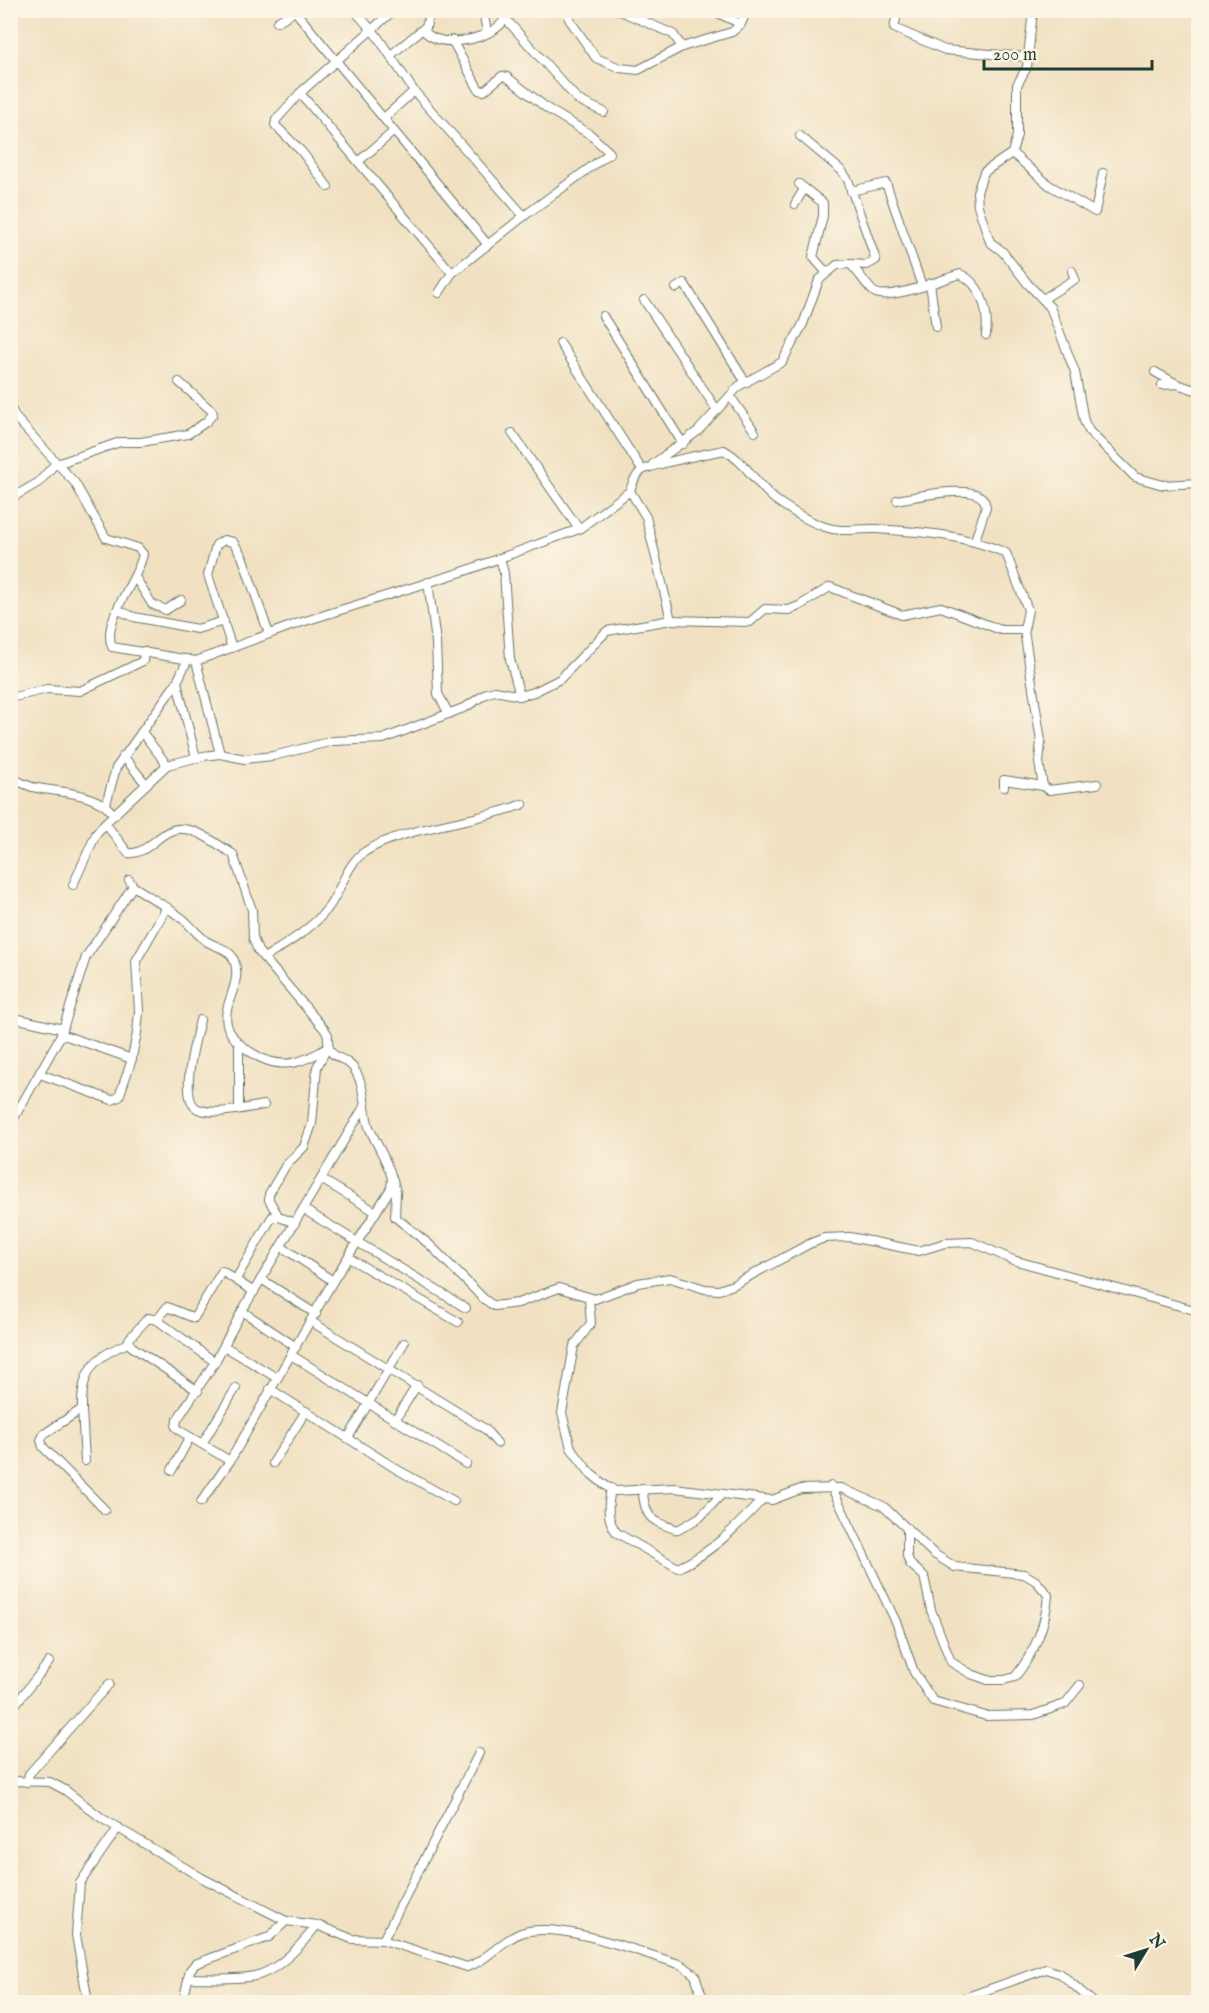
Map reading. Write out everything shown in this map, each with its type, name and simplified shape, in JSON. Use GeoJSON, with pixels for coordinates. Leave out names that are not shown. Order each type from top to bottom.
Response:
{"type":"FeatureCollection","features":[{"type":"Feature","properties":{"kind":"street"},"geometry":{"type":"LineString","coordinates":[[354,10],[371,29],[414,91],[524,216]]}},
{"type":"Feature","properties":{"kind":"street"},"geometry":{"type":"LineString","coordinates":[[328,187],[302,152],[275,125],[280,113],[300,93],[393,10]]}},
{"type":"Feature","properties":{"kind":"street"},"geometry":{"type":"LineString","coordinates":[[391,56],[425,27],[430,10]]}},
{"type":"Feature","properties":{"kind":"street"},"geometry":{"type":"LineString","coordinates":[[483,10],[487,33]]}},
{"type":"Feature","properties":{"kind":"street"},"geometry":{"type":"LineString","coordinates":[[425,27],[429,36],[452,40],[468,39],[500,26],[512,10]]}},
{"type":"Feature","properties":{"kind":"street"},"geometry":{"type":"LineString","coordinates":[[568,10],[568,19],[596,58],[620,68],[638,70],[682,47],[732,32],[741,24],[747,10]]}},
{"type":"Feature","properties":{"kind":"street"},"geometry":{"type":"LineString","coordinates":[[618,10],[673,34],[682,47]]}},
{"type":"Feature","properties":{"kind":"street"},"geometry":{"type":"LineString","coordinates":[[711,10],[741,24]]}},
{"type":"Feature","properties":{"kind":"street"},"geometry":{"type":"LineString","coordinates":[[898,10],[894,28],[945,50],[1026,57]]}},
{"type":"Feature","properties":{"kind":"street"},"geometry":{"type":"LineString","coordinates":[[277,22],[296,11],[488,245]]}},
{"type":"Feature","properties":{"kind":"street"},"geometry":{"type":"LineString","coordinates":[[1031,11],[1027,66],[1017,85],[1017,135],[1012,153],[984,172],[977,192],[978,206],[990,242],[1002,251],[1050,307],[1075,372],[1084,421],[1089,431],[1135,477],[1163,485],[1198,483]]}},
{"type":"Feature","properties":{"kind":"street"},"geometry":{"type":"LineString","coordinates":[[505,18],[578,100],[604,112]]}},
{"type":"Feature","properties":{"kind":"street"},"geometry":{"type":"LineString","coordinates":[[440,293],[452,273],[524,216],[610,153],[591,135],[569,124],[507,78],[502,76],[484,91],[479,90],[452,40]]}},
{"type":"Feature","properties":{"kind":"street"},"geometry":{"type":"LineString","coordinates":[[384,118],[414,91]]}},
{"type":"Feature","properties":{"kind":"street"},"geometry":{"type":"LineString","coordinates":[[300,93],[452,273]]}},
{"type":"Feature","properties":{"kind":"street"},"geometry":{"type":"LineString","coordinates":[[359,161],[393,132]]}},
{"type":"Feature","properties":{"kind":"street"},"geometry":{"type":"LineString","coordinates":[[10,406],[15,417],[59,464],[88,503],[106,538],[138,548],[142,554],[140,569],[118,610],[110,635],[112,647],[192,660],[500,558],[579,529],[630,491],[633,481],[642,470],[683,444],[746,383],[782,362],[803,324],[819,279],[826,272],[837,265],[867,265],[876,260],[842,171],[800,136]]}},
{"type":"Feature","properties":{"kind":"street"},"geometry":{"type":"LineString","coordinates":[[1012,153],[1049,185],[1095,212],[1103,173]]}},
{"type":"Feature","properties":{"kind":"street"},"geometry":{"type":"LineString","coordinates":[[851,191],[886,183],[926,284],[936,327]]}},
{"type":"Feature","properties":{"kind":"street"},"geometry":{"type":"LineString","coordinates":[[795,204],[802,186],[823,203],[823,216],[813,256],[826,272]]}},
{"type":"Feature","properties":{"kind":"street"},"geometry":{"type":"LineString","coordinates":[[850,264],[863,276],[871,291],[879,295],[899,293],[960,274],[971,279],[986,310],[986,335]]}},
{"type":"Feature","properties":{"kind":"street"},"geometry":{"type":"LineString","coordinates":[[1043,299],[1075,279],[1072,271]]}},
{"type":"Feature","properties":{"kind":"street"},"geometry":{"type":"LineString","coordinates":[[676,288],[684,283],[746,383]]}},
{"type":"Feature","properties":{"kind":"street"},"geometry":{"type":"LineString","coordinates":[[644,300],[717,410]]}},
{"type":"Feature","properties":{"kind":"street"},"geometry":{"type":"LineString","coordinates":[[603,316],[683,444]]}},
{"type":"Feature","properties":{"kind":"street"},"geometry":{"type":"LineString","coordinates":[[560,343],[642,470]]}},
{"type":"Feature","properties":{"kind":"street"},"geometry":{"type":"LineString","coordinates":[[1155,372],[1177,384],[1198,391]]}},
{"type":"Feature","properties":{"kind":"street"},"geometry":{"type":"LineString","coordinates":[[10,499],[39,482],[54,465],[120,442],[141,442],[188,434],[206,422],[213,414],[212,411],[179,382]]}},
{"type":"Feature","properties":{"kind":"street"},"geometry":{"type":"LineString","coordinates":[[1162,385],[1177,384]]}},
{"type":"Feature","properties":{"kind":"street"},"geometry":{"type":"LineString","coordinates":[[730,396],[755,432]]}},
{"type":"Feature","properties":{"kind":"street"},"geometry":{"type":"LineString","coordinates":[[512,433],[579,529]]}},
{"type":"Feature","properties":{"kind":"street"},"geometry":{"type":"LineString","coordinates":[[653,465],[672,463],[724,450],[733,455],[776,500],[824,527],[836,530],[855,528],[927,532],[975,540],[1006,553],[1010,559],[1013,577],[1028,610],[1024,630],[1041,741],[1039,762],[1043,786]]}},
{"type":"Feature","properties":{"kind":"street"},"geometry":{"type":"LineString","coordinates":[[630,491],[646,518],[671,620]]}},
{"type":"Feature","properties":{"kind":"street"},"geometry":{"type":"LineString","coordinates":[[897,500],[943,493],[975,493],[982,498],[986,507],[975,540]]}},
{"type":"Feature","properties":{"kind":"street"},"geometry":{"type":"LineString","coordinates":[[232,648],[208,575],[216,545],[224,540],[233,542],[242,556],[269,634]]}},
{"type":"Feature","properties":{"kind":"street"},"geometry":{"type":"LineString","coordinates":[[500,558],[504,573],[510,660],[520,696]]}},
{"type":"Feature","properties":{"kind":"street"},"geometry":{"type":"LineString","coordinates":[[135,577],[158,608],[166,610],[182,600]]}},
{"type":"Feature","properties":{"kind":"street"},"geometry":{"type":"LineString","coordinates":[[428,582],[436,642],[438,694],[449,714]]}},
{"type":"Feature","properties":{"kind":"street"},"geometry":{"type":"LineString","coordinates":[[74,885],[96,834],[167,765],[220,754],[245,759],[273,756],[333,741],[383,739],[466,708],[488,693],[495,691],[520,696],[534,692],[561,678],[607,631],[671,620],[750,622],[765,609],[789,610],[830,587],[902,615],[941,607],[1001,630],[1024,630]]}},
{"type":"Feature","properties":{"kind":"street"},"geometry":{"type":"LineString","coordinates":[[118,610],[134,617],[197,629],[224,621]]}},
{"type":"Feature","properties":{"kind":"street"},"geometry":{"type":"LineString","coordinates":[[10,698],[46,689],[80,691],[103,678],[143,661],[144,651]]}},
{"type":"Feature","properties":{"kind":"street"},"geometry":{"type":"LineString","coordinates":[[192,660],[220,754]]}},
{"type":"Feature","properties":{"kind":"street"},"geometry":{"type":"LineString","coordinates":[[106,804],[116,768],[123,756],[192,660]]}},
{"type":"Feature","properties":{"kind":"street"},"geometry":{"type":"LineString","coordinates":[[177,682],[196,758]]}},
{"type":"Feature","properties":{"kind":"street"},"geometry":{"type":"LineString","coordinates":[[142,732],[167,765]]}},
{"type":"Feature","properties":{"kind":"street"},"geometry":{"type":"LineString","coordinates":[[123,756],[146,784]]}},
{"type":"Feature","properties":{"kind":"street"},"geometry":{"type":"LineString","coordinates":[[10,777],[34,788],[55,789],[106,804],[115,815]]}},
{"type":"Feature","properties":{"kind":"street"},"geometry":{"type":"LineString","coordinates":[[1004,787],[1004,780],[1043,786],[1049,790],[1097,784]]}},
{"type":"Feature","properties":{"kind":"street"},"geometry":{"type":"LineString","coordinates":[[264,958],[296,937],[328,908],[356,860],[365,851],[402,836],[501,813],[523,804]]}},
{"type":"Feature","properties":{"kind":"street"},"geometry":{"type":"LineString","coordinates":[[105,823],[128,853],[140,852],[166,833],[178,828],[201,835],[233,854],[252,910],[253,938],[264,958],[328,1035],[327,1048],[317,1067],[312,1124],[304,1147],[286,1165],[269,1194],[269,1200],[279,1217]]}},
{"type":"Feature","properties":{"kind":"street"},"geometry":{"type":"LineString","coordinates":[[10,1125],[62,1031],[86,957],[131,883],[167,907],[207,941],[223,949],[232,957],[236,971],[226,1016],[229,1030],[239,1046],[271,1063],[282,1065],[311,1058],[327,1048]]}},
{"type":"Feature","properties":{"kind":"street"},"geometry":{"type":"LineString","coordinates":[[40,1074],[116,1099],[132,1059],[139,1011],[136,961],[167,907]]}},
{"type":"Feature","properties":{"kind":"street"},"geometry":{"type":"LineString","coordinates":[[10,1017],[62,1031],[132,1059]]}},
{"type":"Feature","properties":{"kind":"street"},"geometry":{"type":"LineString","coordinates":[[200,1020],[188,1086],[190,1101],[197,1108],[210,1111],[264,1105]]}},
{"type":"Feature","properties":{"kind":"street"},"geometry":{"type":"LineString","coordinates":[[238,1108],[239,1046]]}},
{"type":"Feature","properties":{"kind":"street"},"geometry":{"type":"LineString","coordinates":[[327,1048],[356,1071],[369,1125],[396,1192],[395,1217],[430,1245],[484,1299],[494,1306],[518,1303],[559,1288],[589,1299],[602,1298],[638,1283],[670,1278],[705,1289],[719,1290],[824,1238],[850,1238],[919,1251],[945,1243],[972,1242],[1013,1260],[1198,1311]]}},
{"type":"Feature","properties":{"kind":"street"},"geometry":{"type":"LineString","coordinates":[[230,1461],[177,1427],[177,1420],[198,1391],[242,1311],[365,1105]]}},
{"type":"Feature","properties":{"kind":"street"},"geometry":{"type":"LineString","coordinates":[[201,1502],[230,1461],[270,1389],[312,1322],[333,1281],[391,1188],[392,1178]]}},
{"type":"Feature","properties":{"kind":"street"},"geometry":{"type":"LineString","coordinates":[[321,1179],[376,1212]]}},
{"type":"Feature","properties":{"kind":"street"},"geometry":{"type":"LineString","coordinates":[[303,1209],[466,1308]]}},
{"type":"Feature","properties":{"kind":"street"},"geometry":{"type":"LineString","coordinates":[[236,1279],[273,1217],[295,1223]]}},
{"type":"Feature","properties":{"kind":"street"},"geometry":{"type":"LineString","coordinates":[[282,1247],[333,1281]]}},
{"type":"Feature","properties":{"kind":"street"},"geometry":{"type":"LineString","coordinates":[[349,1258],[458,1322]]}},
{"type":"Feature","properties":{"kind":"street"},"geometry":{"type":"LineString","coordinates":[[157,1320],[167,1307],[194,1318],[222,1271],[254,1292]]}},
{"type":"Feature","properties":{"kind":"street"},"geometry":{"type":"LineString","coordinates":[[261,1279],[316,1314]]}},
{"type":"Feature","properties":{"kind":"street"},"geometry":{"type":"LineString","coordinates":[[589,1299],[591,1323],[574,1346],[562,1413],[571,1448],[590,1473],[615,1491],[674,1488],[772,1500],[801,1489],[831,1486],[883,1506],[907,1528],[934,1554],[955,1568],[1024,1574],[1036,1581],[1048,1595],[1047,1614],[1040,1636],[1015,1677],[988,1680],[971,1674],[951,1662],[931,1610],[924,1576],[910,1564],[907,1556],[907,1528]]}},
{"type":"Feature","properties":{"kind":"street"},"geometry":{"type":"LineString","coordinates":[[242,1311],[296,1347]]}},
{"type":"Feature","properties":{"kind":"street"},"geometry":{"type":"LineString","coordinates":[[85,1461],[82,1390],[95,1361],[104,1353],[128,1343],[143,1321],[148,1318],[157,1320],[215,1362]]}},
{"type":"Feature","properties":{"kind":"street"},"geometry":{"type":"LineString","coordinates":[[312,1322],[417,1385],[484,1429],[497,1443]]}},
{"type":"Feature","properties":{"kind":"street"},"geometry":{"type":"LineString","coordinates":[[128,1343],[198,1391]]}},
{"type":"Feature","properties":{"kind":"street"},"geometry":{"type":"LineString","coordinates":[[348,1438],[404,1344]]}},
{"type":"Feature","properties":{"kind":"street"},"geometry":{"type":"LineString","coordinates":[[224,1346],[277,1378]]}},
{"type":"Feature","properties":{"kind":"street"},"geometry":{"type":"LineString","coordinates":[[291,1355],[466,1464]]}},
{"type":"Feature","properties":{"kind":"street"},"geometry":{"type":"LineString","coordinates":[[395,1420],[417,1385]]}},
{"type":"Feature","properties":{"kind":"street"},"geometry":{"type":"LineString","coordinates":[[201,1444],[236,1388]]}},
{"type":"Feature","properties":{"kind":"street"},"geometry":{"type":"LineString","coordinates":[[270,1389],[454,1501]]}},
{"type":"Feature","properties":{"kind":"street"},"geometry":{"type":"LineString","coordinates":[[82,1409],[44,1434],[41,1440],[43,1447],[105,1510]]}},
{"type":"Feature","properties":{"kind":"street"},"geometry":{"type":"LineString","coordinates":[[273,1463],[306,1411]]}},
{"type":"Feature","properties":{"kind":"street"},"geometry":{"type":"LineString","coordinates":[[172,1470],[190,1437]]}},
{"type":"Feature","properties":{"kind":"street"},"geometry":{"type":"LineString","coordinates":[[831,1486],[897,1624],[914,1672],[933,1701],[986,1716],[1033,1715],[1065,1704],[1080,1685]]}},
{"type":"Feature","properties":{"kind":"street"},"geometry":{"type":"LineString","coordinates":[[611,1488],[608,1513],[611,1526],[617,1533],[678,1568],[696,1560],[720,1542],[763,1499]]}},
{"type":"Feature","properties":{"kind":"street"},"geometry":{"type":"LineString","coordinates":[[642,1488],[646,1514],[654,1521],[678,1530],[700,1517],[722,1494]]}},
{"type":"Feature","properties":{"kind":"street"},"geometry":{"type":"LineString","coordinates":[[10,1711],[49,1662]]}},
{"type":"Feature","properties":{"kind":"street"},"geometry":{"type":"LineString","coordinates":[[27,1782],[29,1774],[109,1684]]}},
{"type":"Feature","properties":{"kind":"street"},"geometry":{"type":"LineString","coordinates":[[383,1940],[479,1753]]}},
{"type":"Feature","properties":{"kind":"street"},"geometry":{"type":"LineString","coordinates":[[10,1781],[50,1782],[118,1828],[202,1878],[286,1921],[317,1926],[352,1939],[383,1940],[467,1967],[475,1965],[502,1944],[521,1933],[543,1930],[584,1936],[682,1965],[695,1975],[704,2002]]}},
{"type":"Feature","properties":{"kind":"street"},"geometry":{"type":"LineString","coordinates":[[88,2002],[76,1935],[80,1883],[118,1828]]}},
{"type":"Feature","properties":{"kind":"street"},"geometry":{"type":"LineString","coordinates":[[183,2002],[190,1970],[201,1961],[269,1937],[286,1921]]}},
{"type":"Feature","properties":{"kind":"street"},"geometry":{"type":"LineString","coordinates":[[188,1978],[257,1976],[271,1969],[307,1939],[317,1926]]}},
{"type":"Feature","properties":{"kind":"street"},"geometry":{"type":"LineString","coordinates":[[952,2002],[1046,1969],[1061,1974],[1092,2002]]}},
{"type":"Feature","properties":{"kind":"street"},"geometry":{"type":"LineString","coordinates":[[10,1995],[12,2002]]}},
{"type":"Feature","properties":{"kind":"street"},"geometry":{"type":"LineString","coordinates":[[967,1997],[977,2002]]}}]}
